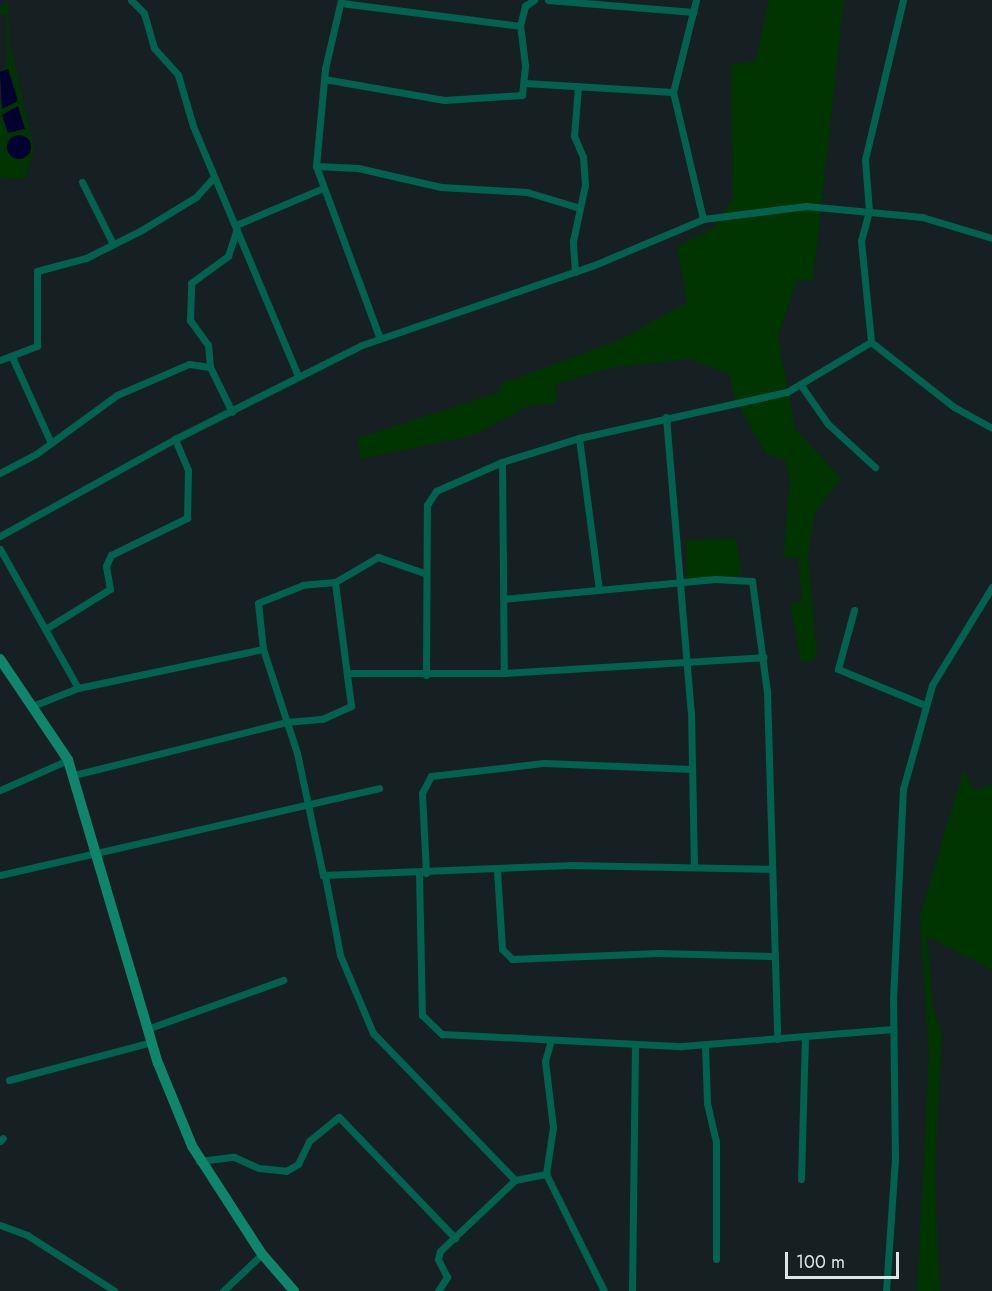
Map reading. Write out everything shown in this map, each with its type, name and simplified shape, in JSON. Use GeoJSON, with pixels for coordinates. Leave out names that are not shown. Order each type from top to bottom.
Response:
{"type":"FeatureCollection","features":[{"type":"Feature","properties":{"kind":"street"},"geometry":{"type":"LineString","coordinates":[[131,0],[144,13],[154,48],[178,75],[214,177],[298,376]]}},
{"type":"Feature","properties":{"kind":"street"},"geometry":{"type":"LineString","coordinates":[[324,79],[444,100],[522,95],[525,83],[520,26],[525,6],[534,0]]}},
{"type":"Feature","properties":{"kind":"street"},"geometry":{"type":"LineString","coordinates":[[548,0],[694,12]]}},
{"type":"Feature","properties":{"kind":"street"},"geometry":{"type":"LineString","coordinates":[[696,0],[673,92],[703,219]]}},
{"type":"Feature","properties":{"kind":"street"},"geometry":{"type":"LineString","coordinates":[[903,0],[865,160],[869,211],[861,241],[871,342],[954,407],[992,428]]}},
{"type":"Feature","properties":{"kind":"street"},"geometry":{"type":"LineString","coordinates":[[380,339],[322,188],[316,166],[324,79],[341,2],[520,26]]}},
{"type":"Feature","properties":{"kind":"street"},"geometry":{"type":"LineString","coordinates":[[525,83],[673,92]]}},
{"type":"Feature","properties":{"kind":"street"},"geometry":{"type":"LineString","coordinates":[[575,272],[573,241],[585,168],[574,136],[578,86]]}},
{"type":"Feature","properties":{"kind":"street"},"geometry":{"type":"LineString","coordinates":[[316,166],[358,168],[441,187],[527,192],[580,208]]}},
{"type":"Feature","properties":{"kind":"street"},"geometry":{"type":"LineString","coordinates":[[0,360],[37,346],[37,272],[113,244],[196,196],[214,177]]}},
{"type":"Feature","properties":{"kind":"street"},"geometry":{"type":"LineString","coordinates":[[82,182],[113,244]]}},
{"type":"Feature","properties":{"kind":"street"},"geometry":{"type":"LineString","coordinates":[[232,412],[210,367],[208,345],[190,320],[191,283],[228,256],[237,227],[322,188]]}},
{"type":"Feature","properties":{"kind":"street"},"geometry":{"type":"LineString","coordinates":[[0,536],[175,439],[232,412],[298,376],[380,339],[575,272],[703,219],[806,206],[922,217],[992,238]]}},
{"type":"Feature","properties":{"kind":"street"},"geometry":{"type":"LineString","coordinates":[[426,675],[423,573],[430,498],[502,462],[579,438],[666,417],[739,405],[800,384],[871,342]]}},
{"type":"Feature","properties":{"kind":"street"},"geometry":{"type":"LineString","coordinates":[[12,357],[51,443]]}},
{"type":"Feature","properties":{"kind":"street"},"geometry":{"type":"LineString","coordinates":[[0,473],[51,443],[130,388],[189,364],[210,367]]}},
{"type":"Feature","properties":{"kind":"street"},"geometry":{"type":"LineString","coordinates":[[800,384],[828,424],[875,467]]}},
{"type":"Feature","properties":{"kind":"street"},"geometry":{"type":"LineString","coordinates":[[666,417],[688,662],[694,864]]}},
{"type":"Feature","properties":{"kind":"street"},"geometry":{"type":"LineString","coordinates":[[579,438],[599,589]]}},
{"type":"Feature","properties":{"kind":"street"},"geometry":{"type":"LineString","coordinates":[[47,628],[110,588],[106,566],[111,555],[187,518],[188,470],[175,439]]}},
{"type":"Feature","properties":{"kind":"street"},"geometry":{"type":"LineString","coordinates":[[502,462],[504,673]]}},
{"type":"Feature","properties":{"kind":"street"},"geometry":{"type":"LineString","coordinates":[[0,549],[47,628],[78,688]]}},
{"type":"Feature","properties":{"kind":"street"},"geometry":{"type":"LineString","coordinates":[[423,573],[378,558],[335,582],[303,585],[258,603],[263,649],[286,722],[305,805],[325,876],[340,955],[373,1034],[515,1180]]}},
{"type":"Feature","properties":{"kind":"street"},"geometry":{"type":"LineString","coordinates":[[503,599],[680,583],[752,581],[764,657],[777,1039]]}},
{"type":"Feature","properties":{"kind":"street"},"geometry":{"type":"LineString","coordinates":[[74,775],[286,722],[322,719],[351,706],[350,673],[335,582]]}},
{"type":"Feature","properties":{"kind":"street"},"geometry":{"type":"LineString","coordinates":[[886,1291],[895,1160],[892,1029],[903,795],[925,705],[950,655],[989,604],[992,587]]}},
{"type":"Feature","properties":{"kind":"street"},"geometry":{"type":"LineString","coordinates":[[854,610],[838,669],[925,705]]}},
{"type":"Feature","properties":{"kind":"street"},"geometry":{"type":"LineString","coordinates":[[35,705],[78,688],[263,649]]}},
{"type":"Feature","properties":{"kind":"street"},"geometry":{"type":"LineString","coordinates":[[350,673],[426,675],[504,673],[764,657]]}},
{"type":"Feature","properties":{"kind":"street"},"geometry":{"type":"LineString","coordinates":[[0,659],[35,705],[68,760],[74,775],[98,851],[147,1029],[200,1161],[262,1254],[294,1291]]}},
{"type":"Feature","properties":{"kind":"street"},"geometry":{"type":"LineString","coordinates":[[0,790],[68,760]]}},
{"type":"Feature","properties":{"kind":"street"},"geometry":{"type":"LineString","coordinates":[[692,769],[544,763],[430,776],[422,793],[425,1023],[442,1034],[635,1044],[705,1045],[892,1029]]}},
{"type":"Feature","properties":{"kind":"street"},"geometry":{"type":"LineString","coordinates":[[0,875],[379,788]]}},
{"type":"Feature","properties":{"kind":"street"},"geometry":{"type":"LineString","coordinates":[[325,876],[694,864],[770,868]]}},
{"type":"Feature","properties":{"kind":"street"},"geometry":{"type":"LineString","coordinates":[[497,871],[503,951],[512,959],[668,952],[774,956]]}},
{"type":"Feature","properties":{"kind":"street"},"geometry":{"type":"LineString","coordinates":[[147,1029],[283,981]]}},
{"type":"Feature","properties":{"kind":"street"},"geometry":{"type":"LineString","coordinates":[[801,1179],[805,1037]]}},
{"type":"Feature","properties":{"kind":"street"},"geometry":{"type":"LineString","coordinates":[[551,1040],[544,1068],[553,1127],[546,1174],[604,1291]]}},
{"type":"Feature","properties":{"kind":"street"},"geometry":{"type":"LineString","coordinates":[[9,1080],[152,1042]]}},
{"type":"Feature","properties":{"kind":"street"},"geometry":{"type":"LineString","coordinates":[[632,1291],[635,1044]]}},
{"type":"Feature","properties":{"kind":"street"},"geometry":{"type":"LineString","coordinates":[[705,1045],[707,1103],[716,1141],[716,1259]]}},
{"type":"Feature","properties":{"kind":"street"},"geometry":{"type":"LineString","coordinates":[[200,1161],[234,1157],[259,1168],[286,1171],[298,1164],[309,1141],[339,1117],[455,1238]]}},
{"type":"Feature","properties":{"kind":"street"},"geometry":{"type":"LineString","coordinates":[[438,1291],[447,1275],[438,1254],[515,1180],[546,1174]]}},
{"type":"Feature","properties":{"kind":"street"},"geometry":{"type":"LineString","coordinates":[[0,1225],[27,1235],[115,1291]]}},
{"type":"Feature","properties":{"kind":"street"},"geometry":{"type":"LineString","coordinates":[[224,1291],[262,1254]]}},
{"type":"Feature","properties":{"kind":"green space"},"geometry":{"type":"Polygon","coordinates":[[[8,0],[10,43],[34,150],[25,179],[0,177],[0,105],[8,69],[0,72],[7,65],[7,14],[0,14],[0,9],[8,0]]]}},
{"type":"Feature","properties":{"kind":"green space"},"geometry":{"type":"Polygon","coordinates":[[[769,0],[844,0],[813,281],[797,280],[778,336],[795,429],[841,478],[815,513],[808,557],[817,655],[808,663],[801,662],[790,603],[802,601],[798,557],[783,558],[790,480],[785,460],[767,455],[735,400],[729,374],[689,359],[615,367],[555,384],[557,403],[528,406],[474,435],[360,459],[358,438],[499,392],[501,384],[621,339],[687,302],[677,247],[716,226],[732,199],[731,64],[755,62],[769,0]]]}},
{"type":"Feature","properties":{"kind":"green space"},"geometry":{"type":"Polygon","coordinates":[[[736,538],[742,575],[687,580],[686,540],[736,538]]]}},
{"type":"Feature","properties":{"kind":"green space"},"geometry":{"type":"Polygon","coordinates":[[[963,770],[975,791],[992,783],[992,970],[927,936],[933,1008],[942,1034],[935,1174],[940,1291],[917,1291],[929,1055],[920,916],[963,770]]]}},
{"type":"Feature","properties":{"kind":"shaded area"},"geometry":{"type":"Polygon","coordinates":[[[8,69],[18,101],[2,109],[0,72],[8,69]]]}},
{"type":"Feature","properties":{"kind":"shaded area"},"geometry":{"type":"Polygon","coordinates":[[[18,106],[25,129],[8,133],[2,115],[18,106]]]}},
{"type":"Feature","properties":{"kind":"shaded area"},"geometry":{"type":"Polygon","coordinates":[[[19,135],[27,139],[31,147],[27,155],[19,159],[11,155],[7,147],[11,139],[19,135]]]}}]}
